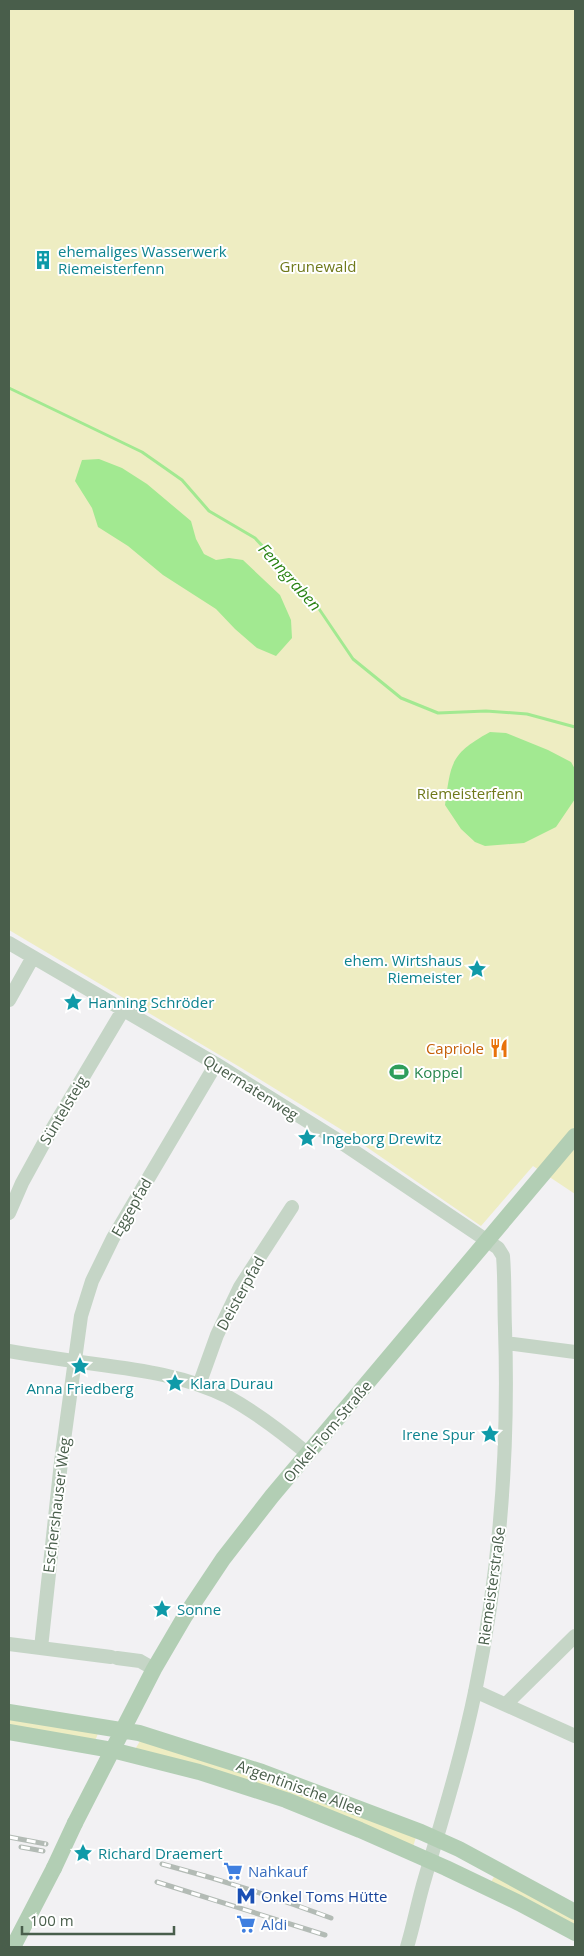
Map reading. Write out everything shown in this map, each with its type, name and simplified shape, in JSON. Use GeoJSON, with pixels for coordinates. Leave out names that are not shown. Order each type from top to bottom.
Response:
{"type":"FeatureCollection","features":[{"type":"Feature","properties":{"kind":"main road","name":"Onkel-Tom-Straße"},"geometry":{"type":"LineString","coordinates":[[10,1947],[54,1868],[154,1669],[185,1616],[223,1559],[272,1496],[575,1136]]}},
{"type":"Feature","properties":{"kind":"main road","name":"Argentinische Allee"},"geometry":{"type":"LineString","coordinates":[[9,1712],[139,1733],[262,1772],[437,1839],[575,1912]]}},
{"type":"Feature","properties":{"kind":"main road","name":"Argentinische Allee"},"geometry":{"type":"LineString","coordinates":[[9,1732],[112,1750],[253,1788],[360,1830],[430,1861],[519,1903],[575,1933]]}},
{"type":"Feature","properties":{"kind":"street","name":"Quermatenweg"},"geometry":{"type":"LineString","coordinates":[[9,943],[216,1064],[336,1139],[486,1242]]}},
{"type":"Feature","properties":{"kind":"street"},"geometry":{"type":"LineString","coordinates":[[9,1000],[33,957]]}},
{"type":"Feature","properties":{"kind":"street","name":"Süntelsteig"},"geometry":{"type":"LineString","coordinates":[[9,1213],[22,1183],[45,1141],[123,1010]]}},
{"type":"Feature","properties":{"kind":"street","name":"Eggepfad"},"geometry":{"type":"LineString","coordinates":[[75,1362],[81,1316],[96,1272],[113,1238],[216,1064]]}},
{"type":"Feature","properties":{"kind":"street","name":"Deisterpfad"},"geometry":{"type":"LineString","coordinates":[[198,1385],[217,1335],[240,1287],[292,1207]]}},
{"type":"Feature","properties":{"kind":"street","name":"Riemeisterstraße"},"geometry":{"type":"LineString","coordinates":[[407,1947],[475,1691],[488,1622],[498,1544],[506,1417],[503,1256],[498,1248],[486,1242]]}},
{"type":"Feature","properties":{"kind":"street"},"geometry":{"type":"LineString","coordinates":[[506,1343],[575,1352]]}},
{"type":"Feature","properties":{"kind":"street"},"geometry":{"type":"LineString","coordinates":[[9,1351],[161,1374],[198,1385],[226,1396],[254,1412],[308,1454]]}},
{"type":"Feature","properties":{"kind":"street","name":"Eschershauser Weg"},"geometry":{"type":"LineString","coordinates":[[41,1648],[61,1462],[75,1362]]}},
{"type":"Feature","properties":{"kind":"street"},"geometry":{"type":"LineString","coordinates":[[506,1704],[575,1636]]}},
{"type":"Feature","properties":{"kind":"street"},"geometry":{"type":"LineString","coordinates":[[9,1644],[140,1660],[154,1669]]}},
{"type":"Feature","properties":{"kind":"street"},"geometry":{"type":"LineString","coordinates":[[475,1691],[575,1736]]}},
{"type":"Feature","properties":{"kind":"green space","name":"Grunewald"},"geometry":{"type":"Polygon","coordinates":[[[9,9],[575,9],[575,1194],[533,1166],[481,1226],[342,1130],[9,930],[9,9]]]}},
{"type":"Feature","properties":{"kind":"green space"},"geometry":{"type":"Polygon","coordinates":[[[9,1718],[99,1731],[95,1741],[9,1725],[9,1718]]]}},
{"type":"Feature","properties":{"kind":"green space"},"geometry":{"type":"Polygon","coordinates":[[[140,1741],[269,1782],[416,1837],[413,1847],[134,1751],[140,1741]]]}},
{"type":"Feature","properties":{"kind":"green space"},"geometry":{"type":"Polygon","coordinates":[[[495,1875],[575,1918],[575,1926],[491,1882],[495,1875]]]}},
{"type":"Feature","properties":{"kind":"shaded area"},"geometry":{"type":"Polygon","coordinates":[[[99,459],[122,468],[147,484],[191,521],[196,539],[204,554],[216,560],[229,558],[243,560],[280,595],[291,620],[292,638],[276,656],[257,648],[216,609],[163,575],[128,546],[98,527],[92,508],[75,481],[82,460],[99,459]]]}},
{"type":"Feature","properties":{"kind":"shaded area"},"geometry":{"type":"Polygon","coordinates":[[[490,732],[506,733],[548,750],[571,762],[575,769],[575,799],[556,827],[524,843],[485,846],[475,842],[461,829],[445,805],[451,769],[455,761],[467,747],[490,732]]]}},
{"type":"Feature","properties":{"kind":"waterway","name":"Fenngraben"},"geometry":{"type":"LineString","coordinates":[[9,388],[142,452],[182,480],[209,511],[255,538],[313,600],[353,659],[401,698],[438,713],[486,711],[527,714],[575,727]]}},
{"type":"Feature","properties":{"kind":"railway"},"geometry":{"type":"LineString","coordinates":[[9,1837],[46,1844]]}},
{"type":"Feature","properties":{"kind":"railway"},"geometry":{"type":"LineString","coordinates":[[21,1847],[43,1851]]}},
{"type":"Feature","properties":{"kind":"railway"},"geometry":{"type":"LineString","coordinates":[[162,1864],[247,1889],[331,1918]]}},
{"type":"Feature","properties":{"kind":"railway"},"geometry":{"type":"LineString","coordinates":[[157,1882],[325,1935]]}},
{"type":"Feature","properties":{"kind":"place","name":"ehemaliges Wasserwerk Riemeisterfenn"},"geometry":{"type":"Point","coordinates":[43,260]}},
{"type":"Feature","properties":{"kind":"place","name":"ehem. Wirtshaus Riemeister"},"geometry":{"type":"Point","coordinates":[477,969]}},
{"type":"Feature","properties":{"kind":"place","name":"Hanning Schröder"},"geometry":{"type":"Point","coordinates":[73,1002]}},
{"type":"Feature","properties":{"kind":"place","name":"Capriole"},"geometry":{"type":"Point","coordinates":[499,1048]}},
{"type":"Feature","properties":{"kind":"place","name":"Koppel"},"geometry":{"type":"Point","coordinates":[399,1072]}},
{"type":"Feature","properties":{"kind":"place","name":"Ingeborg Drewitz"},"geometry":{"type":"Point","coordinates":[307,1138]}},
{"type":"Feature","properties":{"kind":"place","name":"Anna Friedberg"},"geometry":{"type":"Point","coordinates":[80,1366]}},
{"type":"Feature","properties":{"kind":"place","name":"Klara Durau"},"geometry":{"type":"Point","coordinates":[175,1383]}},
{"type":"Feature","properties":{"kind":"place","name":"Irene Spur"},"geometry":{"type":"Point","coordinates":[490,1434]}},
{"type":"Feature","properties":{"kind":"place","name":"Sonne"},"geometry":{"type":"Point","coordinates":[162,1609]}},
{"type":"Feature","properties":{"kind":"place","name":"Richard Draemert"},"geometry":{"type":"Point","coordinates":[83,1853]}},
{"type":"Feature","properties":{"kind":"place","name":"Nahkauf"},"geometry":{"type":"Point","coordinates":[233,1871]}},
{"type":"Feature","properties":{"kind":"place","name":"Onkel Toms Hütte"},"geometry":{"type":"Point","coordinates":[246,1896]}},
{"type":"Feature","properties":{"kind":"place","name":"Aldi"},"geometry":{"type":"Point","coordinates":[246,1924]}},
{"type":"Feature","properties":{"kind":"park label","name":"Riemeisterfenn"},"geometry":{"type":"Point","coordinates":[470,793]}}]}
